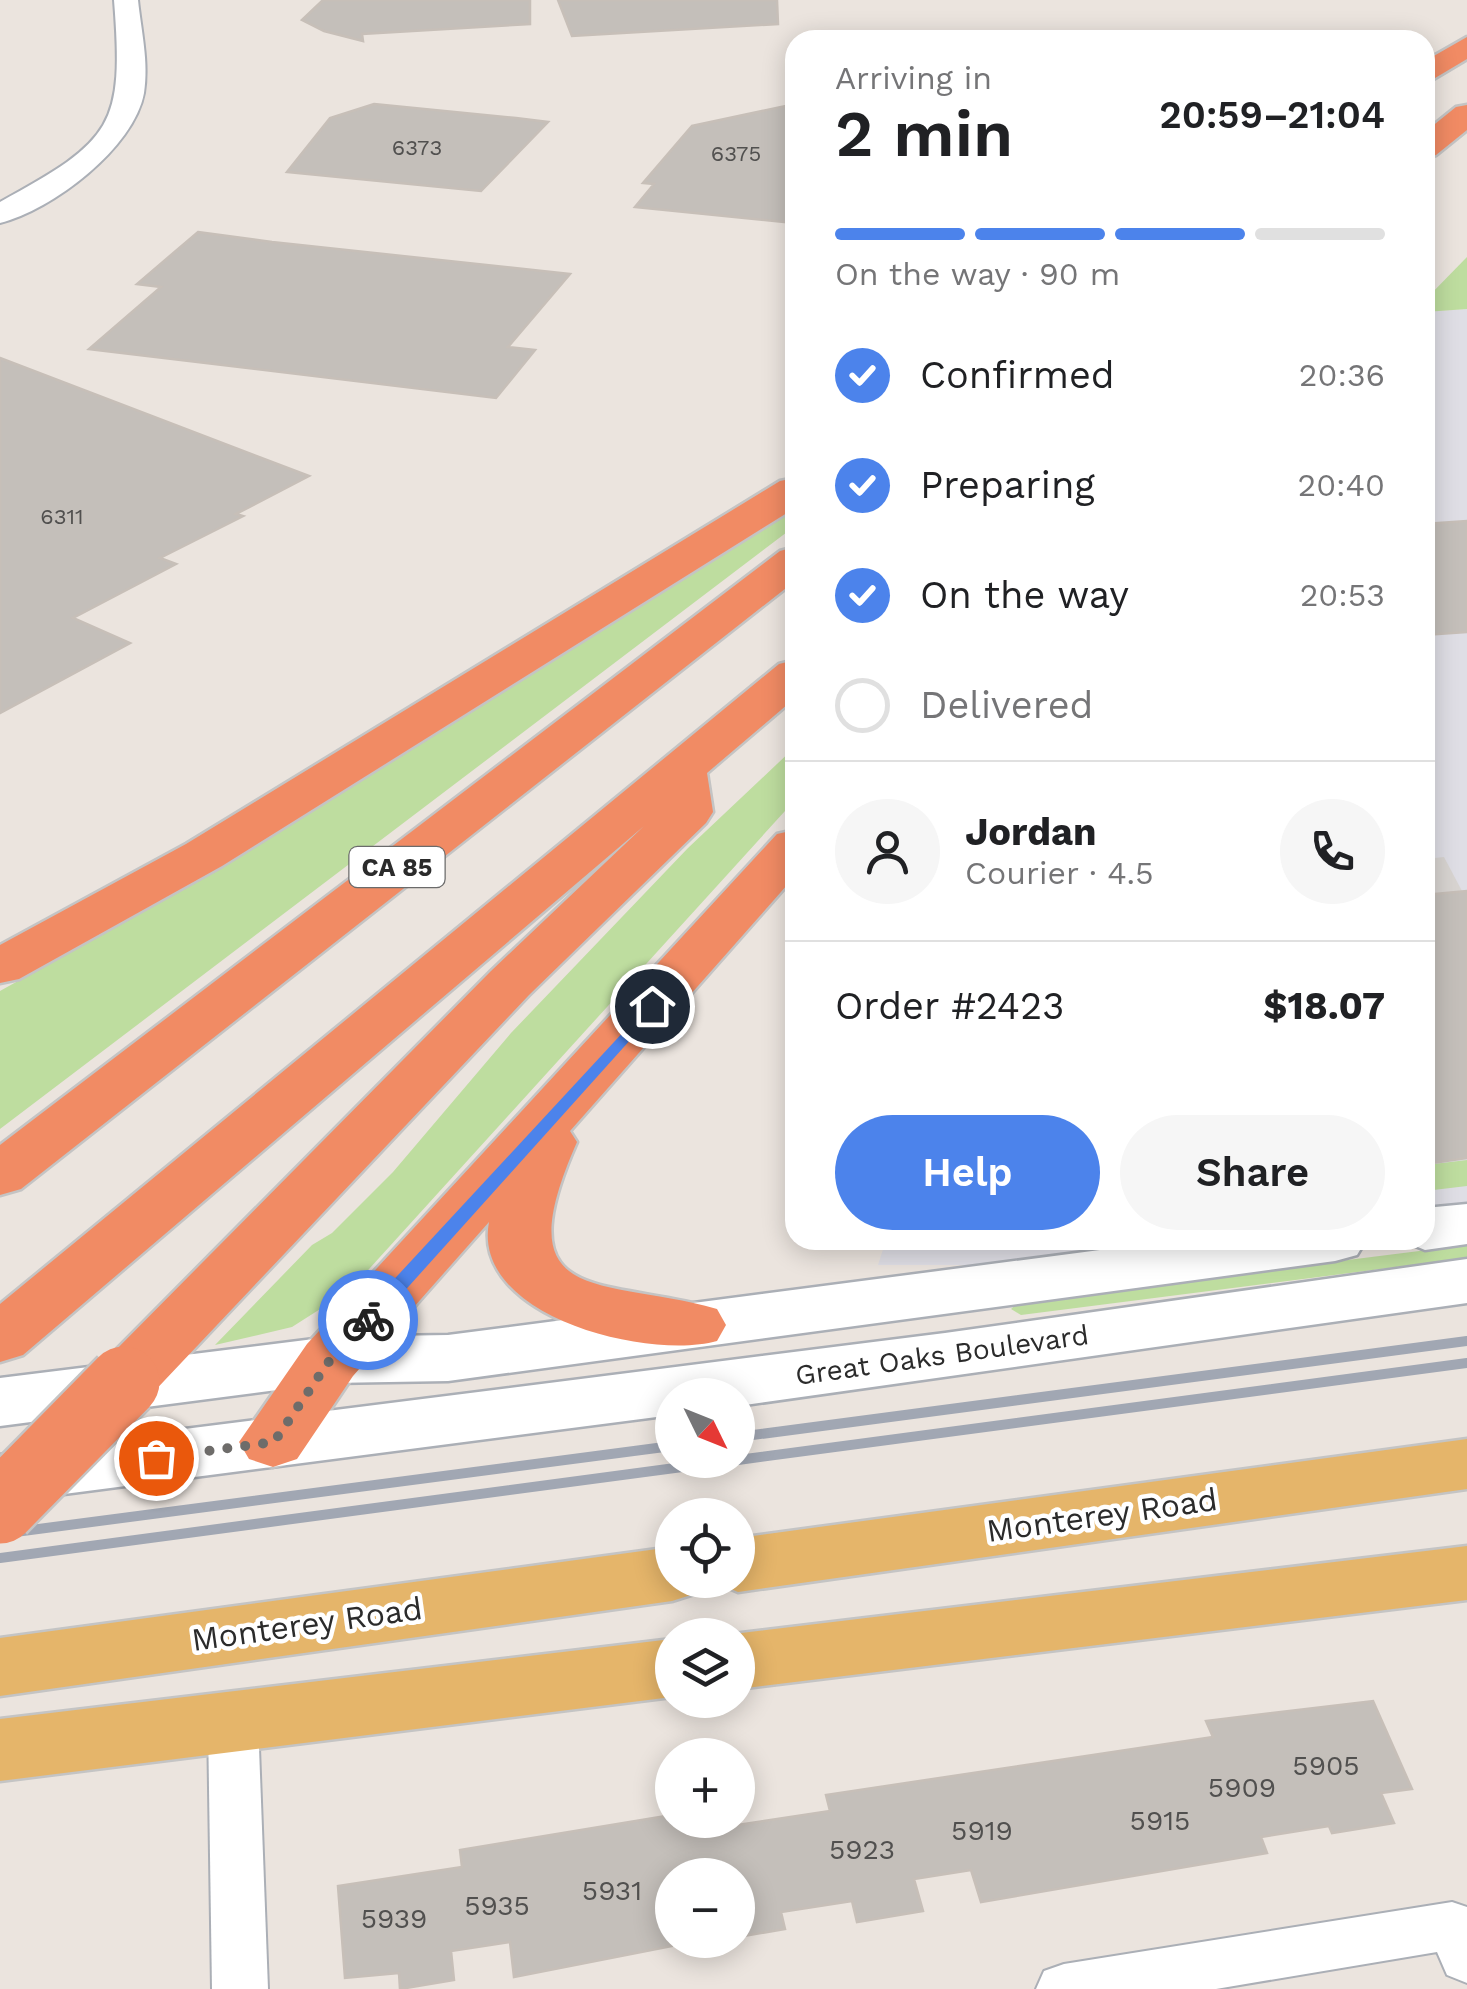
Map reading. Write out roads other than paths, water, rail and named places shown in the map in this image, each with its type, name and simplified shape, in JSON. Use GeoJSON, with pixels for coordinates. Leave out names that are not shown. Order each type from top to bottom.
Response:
{"type":"FeatureCollection","features":[{"type":"Feature","properties":{"kind":"highway"},"geometry":{"type":"LineString","coordinates":[[1435,68],[1467,46]]}},
{"type":"Feature","properties":{"kind":"highway"},"geometry":{"type":"LineString","coordinates":[[1435,140],[1467,114]]}},
{"type":"Feature","properties":{"kind":"highway"},"geometry":{"type":"LineString","coordinates":[[0,966],[204,855],[785,496]]}},
{"type":"Feature","properties":{"kind":"highway","name":"CA 85"},"geometry":{"type":"LineString","coordinates":[[0,1175],[785,568]]}},
{"type":"Feature","properties":{"kind":"highway"},"geometry":{"type":"LineString","coordinates":[[19,1323],[785,682]]}},
{"type":"Feature","properties":{"kind":"highway"},"geometry":{"type":"LineString","coordinates":[[0,1508],[233,1272],[510,982],[688,812],[682,769]]}},
{"type":"Feature","properties":{"kind":"highway"},"geometry":{"type":"LineString","coordinates":[[274,1442],[330,1360],[785,855]]}},
{"type":"Feature","properties":{"kind":"highway"},"geometry":{"type":"LineString","coordinates":[[580,1087],[526,1181],[517,1218],[520,1254],[554,1296],[586,1310],[621,1319],[694,1326]]}},
{"type":"Feature","properties":{"kind":"main road"},"geometry":{"type":"LineString","coordinates":[[1435,1228],[1467,1224]]}},
{"type":"Feature","properties":{"kind":"main road"},"geometry":{"type":"LineString","coordinates":[[0,1402],[330,1360],[448,1358],[1260,1250]]}},
{"type":"Feature","properties":{"kind":"main road","name":"Great Oaks Boulevard"},"geometry":{"type":"LineString","coordinates":[[0,1478],[944,1356],[1467,1281]]}},
{"type":"Feature","properties":{"kind":"main road","name":"Monterey Road"},"geometry":{"type":"LineString","coordinates":[[755,1563],[1467,1464]]}},
{"type":"Feature","properties":{"kind":"main road"},"geometry":{"type":"LineString","coordinates":[[755,1658],[1467,1573]]}},
{"type":"Feature","properties":{"kind":"main road","name":"Monterey Road"},"geometry":{"type":"LineString","coordinates":[[0,1667],[655,1576]]}},
{"type":"Feature","properties":{"kind":"main road"},"geometry":{"type":"LineString","coordinates":[[0,1750],[655,1670]]}},
{"type":"Feature","properties":{"kind":"street"},"geometry":{"type":"LineString","coordinates":[[0,214],[78,168],[108,140],[128,106],[126,0]]}},
{"type":"Feature","properties":{"kind":"street"},"geometry":{"type":"LineString","coordinates":[[232,1721],[240,1989]]}},
{"type":"Feature","properties":{"kind":"street"},"geometry":{"type":"LineString","coordinates":[[1064,1989],[1452,1926],[1467,1958]]}},
{"type":"Feature","properties":{"kind":"railway"},"geometry":{"type":"LineString","coordinates":[[755,1435],[1467,1341]]}},
{"type":"Feature","properties":{"kind":"railway"},"geometry":{"type":"LineString","coordinates":[[755,1458],[1467,1363]]}},
{"type":"Feature","properties":{"kind":"railway"},"geometry":{"type":"LineString","coordinates":[[0,1534],[655,1448]]}},
{"type":"Feature","properties":{"kind":"railway"},"geometry":{"type":"LineString","coordinates":[[0,1558],[655,1471]]}}]}
